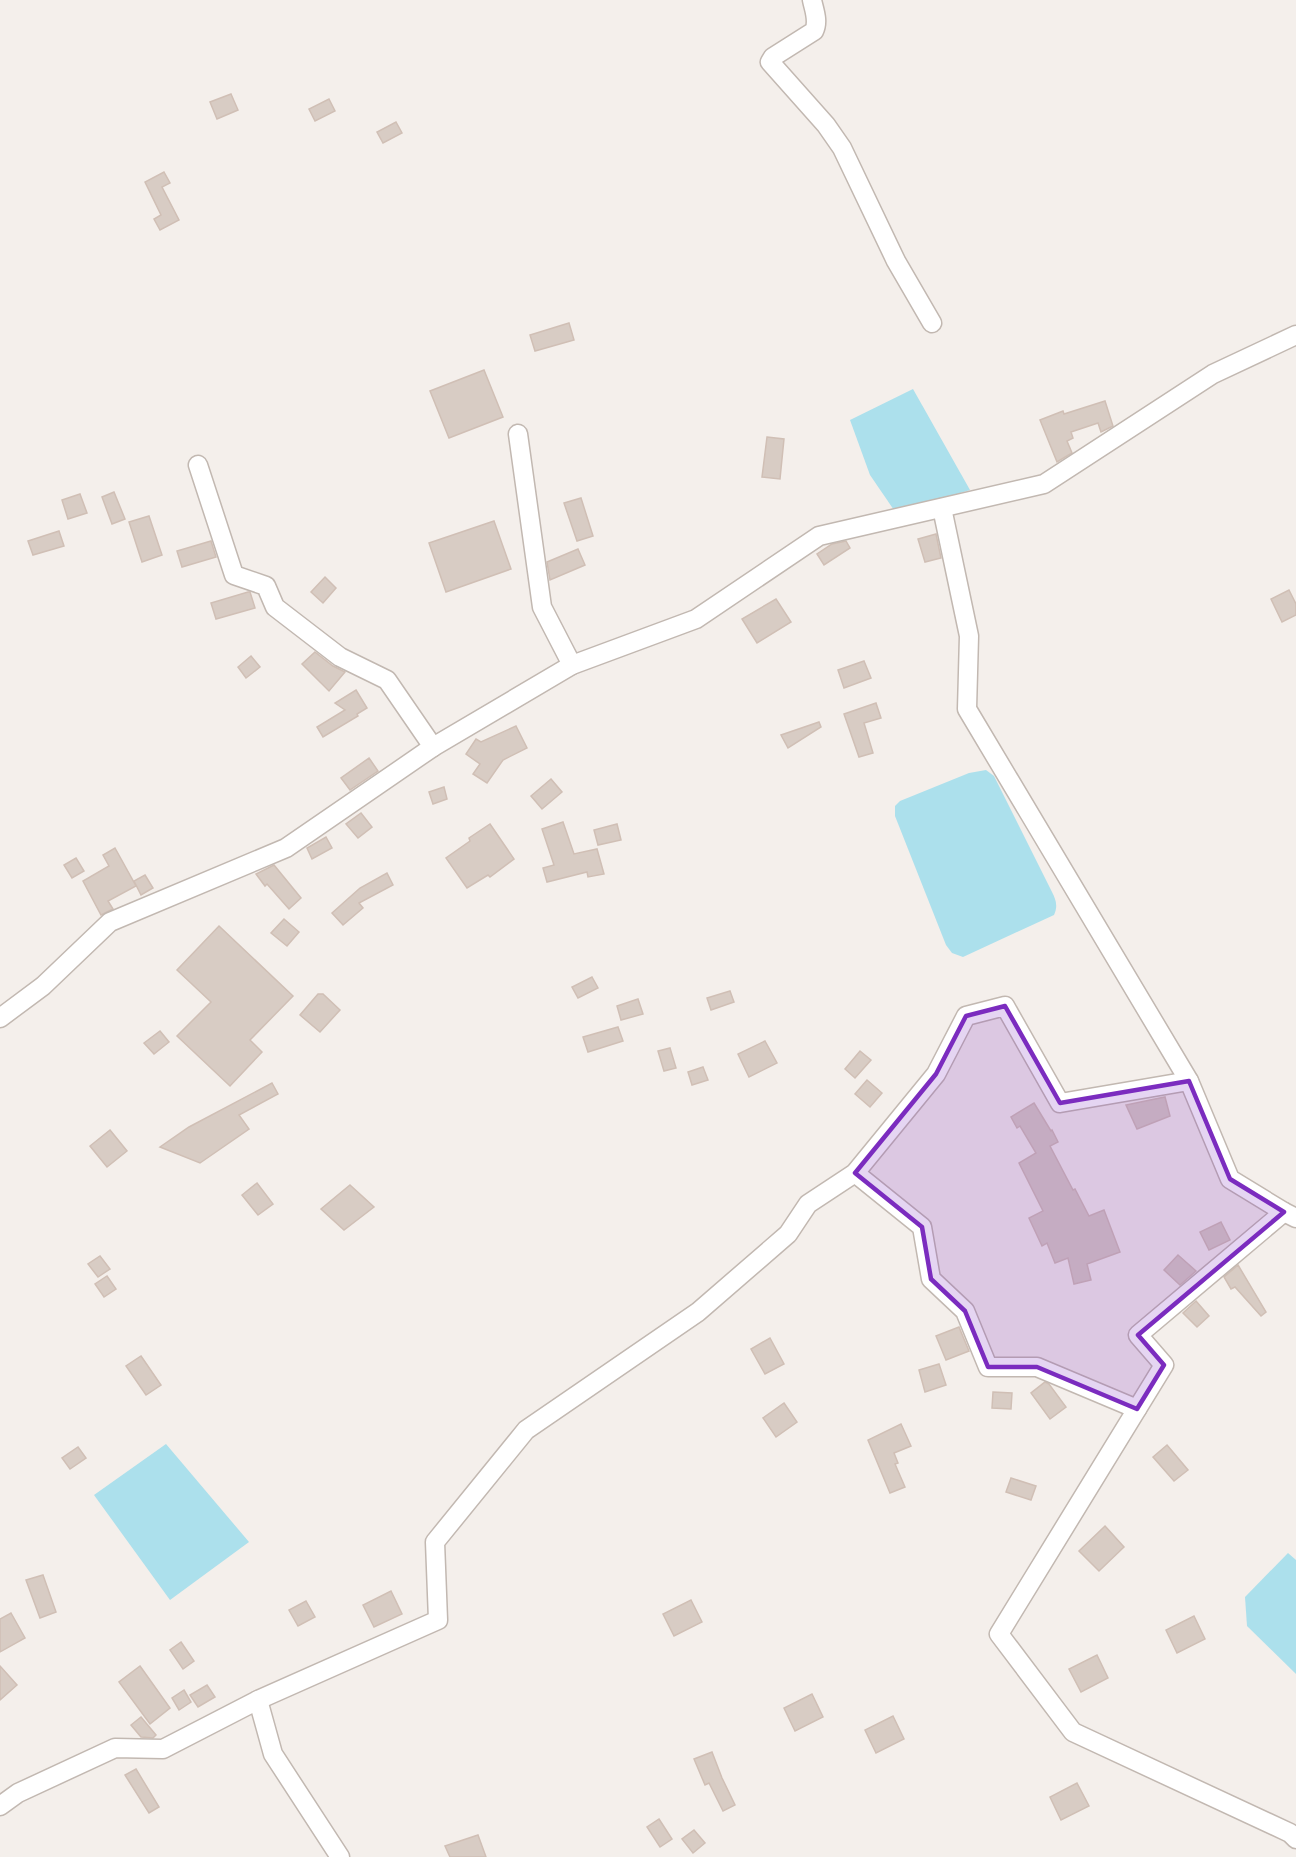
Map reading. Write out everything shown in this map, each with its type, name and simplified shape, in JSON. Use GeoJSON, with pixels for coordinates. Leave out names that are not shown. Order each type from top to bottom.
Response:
{"type":"FeatureCollection","features":[{"type":"Feature","properties":{"kind":"street"},"geometry":{"type":"LineString","coordinates":[[812,0],[816,18],[814,31],[773,57],[770,62],[842,148],[896,261],[932,323]]}},
{"type":"Feature","properties":{"kind":"street"},"geometry":{"type":"LineString","coordinates":[[0,1018],[43,986],[110,922],[286,848],[433,747],[572,665],[696,619],[819,536],[1044,484],[1213,374],[1296,335]]}},
{"type":"Feature","properties":{"kind":"street"},"geometry":{"type":"LineString","coordinates":[[518,434],[542,607],[572,665]]}},
{"type":"Feature","properties":{"kind":"street"},"geometry":{"type":"LineString","coordinates":[[198,465],[234,575],[266,586],[275,607],[340,657],[387,680],[433,747]]}},
{"type":"Feature","properties":{"kind":"street"},"geometry":{"type":"LineString","coordinates":[[942,508],[969,636],[967,709],[1189,1081],[1230,1179],[1290,1215],[1138,1335],[1164,1365],[999,1634],[1072,1732],[1290,1833],[1296,1839]]}},
{"type":"Feature","properties":{"kind":"street"},"geometry":{"type":"LineString","coordinates":[[0,1806],[18,1793],[115,1748],[163,1749],[258,1700],[438,1620],[435,1542],[526,1430],[698,1312],[788,1234],[808,1204],[855,1173],[936,1074],[966,1016],[1005,1006],[1060,1103],[1189,1081]]}},
{"type":"Feature","properties":{"kind":"street"},"geometry":{"type":"LineString","coordinates":[[855,1173],[922,1227],[931,1279],[965,1311],[988,1367],[1037,1367],[1137,1409]]}},
{"type":"Feature","properties":{"kind":"street"},"geometry":{"type":"LineString","coordinates":[[258,1700],[273,1754],[340,1857]]}},
{"type":"Feature","properties":{"kind":"highlighted area"},"geometry":{"type":"Polygon","coordinates":[[[1005,1006],[1060,1103],[1189,1081],[1230,1179],[1284,1212],[1138,1335],[1164,1365],[1137,1409],[1037,1367],[988,1367],[965,1311],[931,1279],[922,1227],[855,1173],[936,1074],[966,1016],[1005,1006]]]}},
{"type":"Feature","properties":{"kind":"water"},"geometry":{"type":"Polygon","coordinates":[[[913,389],[970,490],[896,513],[870,475],[850,420],[913,389]]]}},
{"type":"Feature","properties":{"kind":"water"},"geometry":{"type":"Polygon","coordinates":[[[986,770],[994,776],[1053,895],[1056,909],[1054,915],[963,957],[952,953],[946,945],[895,816],[895,806],[900,801],[969,773],[986,770]]]}},
{"type":"Feature","properties":{"kind":"water"},"geometry":{"type":"Polygon","coordinates":[[[166,1444],[249,1542],[170,1600],[94,1495],[166,1444]]]}},
{"type":"Feature","properties":{"kind":"water"},"geometry":{"type":"Polygon","coordinates":[[[1288,1553],[1296,1560],[1296,1674],[1247,1626],[1245,1597],[1288,1553]]]}},
{"type":"Feature","properties":{"kind":"building"},"geometry":{"type":"Polygon","coordinates":[[[231,94],[238,110],[217,119],[210,102],[231,94]]]}},
{"type":"Feature","properties":{"kind":"building"},"geometry":{"type":"Polygon","coordinates":[[[329,99],[335,111],[315,121],[309,109],[329,99]]]}},
{"type":"Feature","properties":{"kind":"building"},"geometry":{"type":"Polygon","coordinates":[[[396,122],[402,133],[383,143],[377,132],[396,122]]]}},
{"type":"Feature","properties":{"kind":"building"},"geometry":{"type":"Polygon","coordinates":[[[164,172],[170,183],[162,187],[179,220],[160,230],[154,219],[161,215],[145,182],[164,172]]]}},
{"type":"Feature","properties":{"kind":"building"},"geometry":{"type":"Polygon","coordinates":[[[569,323],[574,340],[535,351],[530,335],[569,323]]]}},
{"type":"Feature","properties":{"kind":"building"},"geometry":{"type":"Polygon","coordinates":[[[484,370],[503,417],[449,438],[430,391],[484,370]]]}},
{"type":"Feature","properties":{"kind":"building"},"geometry":{"type":"Polygon","coordinates":[[[1105,401],[1113,426],[1101,432],[1098,423],[1071,432],[1073,438],[1067,441],[1072,453],[1057,462],[1040,420],[1063,411],[1064,414],[1105,401]]]}},
{"type":"Feature","properties":{"kind":"building"},"geometry":{"type":"Polygon","coordinates":[[[767,437],[784,439],[780,479],[762,477],[767,437]]]}},
{"type":"Feature","properties":{"kind":"building"},"geometry":{"type":"Polygon","coordinates":[[[114,492],[125,519],[112,524],[102,497],[114,492]]]}},
{"type":"Feature","properties":{"kind":"building"},"geometry":{"type":"Polygon","coordinates":[[[80,494],[87,513],[68,519],[62,500],[80,494]]]}},
{"type":"Feature","properties":{"kind":"building"},"geometry":{"type":"Polygon","coordinates":[[[581,498],[593,536],[577,541],[564,503],[581,498]]]}},
{"type":"Feature","properties":{"kind":"building"},"geometry":{"type":"Polygon","coordinates":[[[149,516],[162,555],[142,562],[129,522],[149,516]]]}},
{"type":"Feature","properties":{"kind":"building"},"geometry":{"type":"Polygon","coordinates":[[[494,521],[511,569],[446,592],[429,543],[494,521]]]}},
{"type":"Feature","properties":{"kind":"building"},"geometry":{"type":"Polygon","coordinates":[[[59,531],[64,546],[33,555],[28,541],[59,531]]]}},
{"type":"Feature","properties":{"kind":"building"},"geometry":{"type":"Polygon","coordinates":[[[936,534],[941,558],[925,562],[918,539],[936,534]]]}},
{"type":"Feature","properties":{"kind":"building"},"geometry":{"type":"Polygon","coordinates":[[[211,541],[216,557],[182,567],[177,551],[211,541]]]}},
{"type":"Feature","properties":{"kind":"building"},"geometry":{"type":"Polygon","coordinates":[[[846,541],[850,548],[824,565],[817,554],[832,544],[846,541]]]}},
{"type":"Feature","properties":{"kind":"building"},"geometry":{"type":"Polygon","coordinates":[[[578,549],[585,565],[550,580],[547,562],[578,549]]]}},
{"type":"Feature","properties":{"kind":"building"},"geometry":{"type":"Polygon","coordinates":[[[325,577],[336,588],[323,603],[311,592],[325,577]]]}},
{"type":"Feature","properties":{"kind":"building"},"geometry":{"type":"Polygon","coordinates":[[[1289,590],[1296,604],[1296,615],[1282,622],[1271,599],[1289,590]]]}},
{"type":"Feature","properties":{"kind":"building"},"geometry":{"type":"Polygon","coordinates":[[[250,592],[255,608],[216,619],[211,603],[250,592]]]}},
{"type":"Feature","properties":{"kind":"building"},"geometry":{"type":"Polygon","coordinates":[[[776,599],[791,622],[757,643],[742,619],[776,599]]]}},
{"type":"Feature","properties":{"kind":"building"},"geometry":{"type":"Polygon","coordinates":[[[315,652],[345,672],[329,691],[302,664],[315,652]]]}},
{"type":"Feature","properties":{"kind":"building"},"geometry":{"type":"Polygon","coordinates":[[[251,656],[260,667],[246,678],[238,667],[251,656]]]}},
{"type":"Feature","properties":{"kind":"building"},"geometry":{"type":"Polygon","coordinates":[[[864,661],[871,678],[844,688],[838,670],[864,661]]]}},
{"type":"Feature","properties":{"kind":"building"},"geometry":{"type":"Polygon","coordinates":[[[356,690],[367,708],[323,737],[317,727],[345,710],[335,703],[356,690]]]}},
{"type":"Feature","properties":{"kind":"building"},"geometry":{"type":"Polygon","coordinates":[[[876,703],[881,718],[864,723],[873,753],[859,757],[844,714],[876,703]]]}},
{"type":"Feature","properties":{"kind":"building"},"geometry":{"type":"Polygon","coordinates":[[[819,722],[821,727],[788,748],[781,735],[819,722]]]}},
{"type":"Feature","properties":{"kind":"building"},"geometry":{"type":"Polygon","coordinates":[[[516,726],[527,748],[503,760],[487,783],[473,774],[480,764],[466,754],[476,739],[481,742],[516,726]]]}},
{"type":"Feature","properties":{"kind":"building"},"geometry":{"type":"Polygon","coordinates":[[[369,758],[378,771],[350,790],[341,778],[369,758]]]}},
{"type":"Feature","properties":{"kind":"building"},"geometry":{"type":"Polygon","coordinates":[[[551,779],[562,792],[542,809],[531,796],[551,779]]]}},
{"type":"Feature","properties":{"kind":"building"},"geometry":{"type":"Polygon","coordinates":[[[444,787],[447,799],[433,804],[429,792],[444,787]]]}},
{"type":"Feature","properties":{"kind":"building"},"geometry":{"type":"Polygon","coordinates":[[[361,813],[372,827],[358,838],[346,824],[361,813]]]}},
{"type":"Feature","properties":{"kind":"building"},"geometry":{"type":"Polygon","coordinates":[[[563,822],[574,854],[597,849],[604,874],[588,877],[587,872],[547,882],[543,868],[554,865],[542,829],[563,822]]]}},
{"type":"Feature","properties":{"kind":"building"},"geometry":{"type":"Polygon","coordinates":[[[490,824],[514,859],[490,877],[488,875],[467,888],[446,858],[490,824]]]}},
{"type":"Feature","properties":{"kind":"building"},"geometry":{"type":"Polygon","coordinates":[[[617,824],[621,840],[598,845],[594,830],[617,824]]]}},
{"type":"Feature","properties":{"kind":"building"},"geometry":{"type":"Polygon","coordinates":[[[326,837],[332,848],[312,859],[307,848],[326,837]]]}},
{"type":"Feature","properties":{"kind":"building"},"geometry":{"type":"Polygon","coordinates":[[[115,848],[136,886],[108,901],[113,909],[101,915],[83,881],[109,866],[103,855],[115,848]]]}},
{"type":"Feature","properties":{"kind":"building"},"geometry":{"type":"Polygon","coordinates":[[[76,858],[84,871],[72,878],[64,865],[76,858]]]}},
{"type":"Feature","properties":{"kind":"building"},"geometry":{"type":"Polygon","coordinates":[[[274,865],[301,898],[289,909],[256,874],[274,865]]]}},
{"type":"Feature","properties":{"kind":"building"},"geometry":{"type":"Polygon","coordinates":[[[387,873],[393,885],[359,903],[363,908],[343,925],[332,913],[360,888],[387,873]]]}},
{"type":"Feature","properties":{"kind":"building"},"geometry":{"type":"Polygon","coordinates":[[[145,875],[153,888],[141,895],[134,881],[145,875]]]}},
{"type":"Feature","properties":{"kind":"building"},"geometry":{"type":"Polygon","coordinates":[[[284,919],[299,932],[287,946],[271,933],[284,919]]]}},
{"type":"Feature","properties":{"kind":"building"},"geometry":{"type":"Polygon","coordinates":[[[219,926],[293,996],[250,1040],[262,1052],[230,1086],[177,1036],[211,1002],[177,970],[219,926]]]}},
{"type":"Feature","properties":{"kind":"building"},"geometry":{"type":"Polygon","coordinates":[[[592,977],[598,988],[578,998],[572,987],[592,977]]]}},
{"type":"Feature","properties":{"kind":"building"},"geometry":{"type":"Polygon","coordinates":[[[730,991],[734,1002],[711,1010],[707,998],[730,991]]]}},
{"type":"Feature","properties":{"kind":"building"},"geometry":{"type":"Polygon","coordinates":[[[318,994],[323,994],[340,1010],[320,1032],[300,1015],[318,994]]]}},
{"type":"Feature","properties":{"kind":"building"},"geometry":{"type":"Polygon","coordinates":[[[638,999],[643,1014],[621,1020],[617,1006],[638,999]]]}},
{"type":"Feature","properties":{"kind":"building"},"geometry":{"type":"Polygon","coordinates":[[[618,1027],[623,1041],[588,1052],[583,1037],[618,1027]]]}},
{"type":"Feature","properties":{"kind":"building"},"geometry":{"type":"Polygon","coordinates":[[[160,1031],[169,1042],[154,1054],[144,1043],[160,1031]]]}},
{"type":"Feature","properties":{"kind":"building"},"geometry":{"type":"Polygon","coordinates":[[[765,1041],[777,1063],[749,1077],[738,1054],[765,1041]]]}},
{"type":"Feature","properties":{"kind":"building"},"geometry":{"type":"Polygon","coordinates":[[[670,1048],[676,1068],[664,1071],[658,1051],[670,1048]]]}},
{"type":"Feature","properties":{"kind":"building"},"geometry":{"type":"Polygon","coordinates":[[[860,1051],[871,1060],[855,1078],[845,1069],[860,1051]]]}},
{"type":"Feature","properties":{"kind":"building"},"geometry":{"type":"Polygon","coordinates":[[[703,1067],[708,1080],[692,1085],[688,1072],[703,1067]]]}},
{"type":"Feature","properties":{"kind":"building"},"geometry":{"type":"Polygon","coordinates":[[[867,1080],[882,1093],[870,1107],[855,1094],[867,1080]]]}},
{"type":"Feature","properties":{"kind":"building"},"geometry":{"type":"Polygon","coordinates":[[[272,1083],[278,1094],[239,1115],[249,1129],[200,1163],[160,1147],[189,1127],[272,1083]]]}},
{"type":"Feature","properties":{"kind":"building"},"geometry":{"type":"Polygon","coordinates":[[[1165,1097],[1170,1116],[1137,1129],[1126,1105],[1165,1097]]]}},
{"type":"Feature","properties":{"kind":"building"},"geometry":{"type":"Polygon","coordinates":[[[1034,1103],[1058,1142],[1050,1146],[1073,1190],[1075,1189],[1089,1216],[1104,1210],[1120,1252],[1087,1264],[1091,1280],[1074,1284],[1068,1258],[1055,1263],[1047,1243],[1042,1246],[1029,1218],[1043,1211],[1019,1163],[1036,1153],[1020,1126],[1017,1128],[1011,1117],[1034,1103]]]}},
{"type":"Feature","properties":{"kind":"building"},"geometry":{"type":"Polygon","coordinates":[[[110,1130],[127,1151],[107,1167],[90,1146],[110,1130]]]}},
{"type":"Feature","properties":{"kind":"building"},"geometry":{"type":"Polygon","coordinates":[[[257,1183],[273,1204],[258,1215],[242,1195],[257,1183]]]}},
{"type":"Feature","properties":{"kind":"building"},"geometry":{"type":"Polygon","coordinates":[[[350,1185],[374,1207],[344,1230],[321,1209],[350,1185]]]}},
{"type":"Feature","properties":{"kind":"building"},"geometry":{"type":"Polygon","coordinates":[[[1221,1222],[1230,1240],[1209,1250],[1200,1232],[1221,1222]]]}},
{"type":"Feature","properties":{"kind":"building"},"geometry":{"type":"Polygon","coordinates":[[[1178,1255],[1196,1271],[1180,1285],[1164,1270],[1178,1255]]]}},
{"type":"Feature","properties":{"kind":"building"},"geometry":{"type":"Polygon","coordinates":[[[100,1256],[110,1269],[98,1277],[88,1264],[100,1256]]]}},
{"type":"Feature","properties":{"kind":"building"},"geometry":{"type":"Polygon","coordinates":[[[1238,1265],[1266,1312],[1261,1316],[1235,1287],[1231,1289],[1224,1277],[1238,1265]]]}},
{"type":"Feature","properties":{"kind":"building"},"geometry":{"type":"Polygon","coordinates":[[[107,1276],[116,1289],[104,1297],[95,1284],[107,1276]]]}},
{"type":"Feature","properties":{"kind":"building"},"geometry":{"type":"Polygon","coordinates":[[[1196,1301],[1209,1316],[1197,1327],[1183,1313],[1196,1301]]]}},
{"type":"Feature","properties":{"kind":"building"},"geometry":{"type":"Polygon","coordinates":[[[959,1327],[969,1351],[946,1360],[936,1336],[959,1327]]]}},
{"type":"Feature","properties":{"kind":"building"},"geometry":{"type":"Polygon","coordinates":[[[770,1338],[784,1364],[765,1374],[751,1349],[770,1338]]]}},
{"type":"Feature","properties":{"kind":"building"},"geometry":{"type":"Polygon","coordinates":[[[141,1356],[161,1385],[146,1395],[126,1366],[141,1356]]]}},
{"type":"Feature","properties":{"kind":"building"},"geometry":{"type":"Polygon","coordinates":[[[939,1364],[946,1385],[925,1392],[919,1370],[939,1364]]]}},
{"type":"Feature","properties":{"kind":"building"},"geometry":{"type":"Polygon","coordinates":[[[1045,1382],[1066,1407],[1050,1419],[1031,1393],[1045,1382]]]}},
{"type":"Feature","properties":{"kind":"building"},"geometry":{"type":"Polygon","coordinates":[[[993,1392],[1012,1393],[1011,1409],[992,1408],[993,1392]]]}},
{"type":"Feature","properties":{"kind":"building"},"geometry":{"type":"Polygon","coordinates":[[[784,1403],[797,1422],[776,1437],[763,1418],[784,1403]]]}},
{"type":"Feature","properties":{"kind":"building"},"geometry":{"type":"Polygon","coordinates":[[[901,1424],[911,1446],[894,1453],[898,1463],[895,1464],[905,1487],[890,1493],[868,1440],[901,1424]]]}},
{"type":"Feature","properties":{"kind":"building"},"geometry":{"type":"Polygon","coordinates":[[[1167,1445],[1188,1470],[1174,1481],[1153,1457],[1167,1445]]]}},
{"type":"Feature","properties":{"kind":"building"},"geometry":{"type":"Polygon","coordinates":[[[78,1447],[86,1458],[70,1469],[62,1458],[78,1447]]]}},
{"type":"Feature","properties":{"kind":"building"},"geometry":{"type":"Polygon","coordinates":[[[1011,1478],[1036,1486],[1031,1500],[1006,1492],[1011,1478]]]}},
{"type":"Feature","properties":{"kind":"building"},"geometry":{"type":"Polygon","coordinates":[[[1105,1526],[1124,1547],[1099,1571],[1079,1551],[1105,1526]]]}},
{"type":"Feature","properties":{"kind":"building"},"geometry":{"type":"Polygon","coordinates":[[[43,1575],[56,1612],[40,1618],[26,1580],[43,1575]]]}},
{"type":"Feature","properties":{"kind":"building"},"geometry":{"type":"Polygon","coordinates":[[[391,1591],[402,1614],[374,1627],[363,1605],[391,1591]]]}},
{"type":"Feature","properties":{"kind":"building"},"geometry":{"type":"Polygon","coordinates":[[[691,1600],[702,1622],[674,1636],[663,1614],[691,1600]]]}},
{"type":"Feature","properties":{"kind":"building"},"geometry":{"type":"Polygon","coordinates":[[[306,1601],[315,1617],[298,1626],[289,1610],[306,1601]]]}},
{"type":"Feature","properties":{"kind":"building"},"geometry":{"type":"Polygon","coordinates":[[[11,1613],[25,1638],[0,1652],[0,1619],[11,1613]]]}},
{"type":"Feature","properties":{"kind":"building"},"geometry":{"type":"Polygon","coordinates":[[[1194,1616],[1205,1639],[1177,1653],[1166,1630],[1194,1616]]]}},
{"type":"Feature","properties":{"kind":"building"},"geometry":{"type":"Polygon","coordinates":[[[181,1642],[194,1661],[183,1669],[170,1650],[181,1642]]]}},
{"type":"Feature","properties":{"kind":"building"},"geometry":{"type":"Polygon","coordinates":[[[1097,1655],[1108,1678],[1081,1692],[1069,1669],[1097,1655]]]}},
{"type":"Feature","properties":{"kind":"building"},"geometry":{"type":"Polygon","coordinates":[[[0,1666],[17,1685],[0,1700],[0,1666]]]}},
{"type":"Feature","properties":{"kind":"building"},"geometry":{"type":"Polygon","coordinates":[[[140,1666],[170,1708],[150,1724],[119,1682],[140,1666]]]}},
{"type":"Feature","properties":{"kind":"building"},"geometry":{"type":"Polygon","coordinates":[[[207,1685],[215,1697],[198,1707],[190,1695],[207,1685]]]}},
{"type":"Feature","properties":{"kind":"building"},"geometry":{"type":"Polygon","coordinates":[[[184,1690],[191,1702],[179,1710],[172,1698],[184,1690]]]}},
{"type":"Feature","properties":{"kind":"building"},"geometry":{"type":"Polygon","coordinates":[[[812,1694],[823,1717],[795,1731],[784,1708],[812,1694]]]}},
{"type":"Feature","properties":{"kind":"building"},"geometry":{"type":"Polygon","coordinates":[[[893,1716],[904,1739],[876,1753],[865,1730],[893,1716]]]}},
{"type":"Feature","properties":{"kind":"building"},"geometry":{"type":"Polygon","coordinates":[[[141,1717],[156,1735],[153,1738],[141,1737],[131,1725],[141,1717]]]}},
{"type":"Feature","properties":{"kind":"building"},"geometry":{"type":"Polygon","coordinates":[[[712,1752],[735,1805],[723,1811],[709,1783],[705,1785],[694,1759],[712,1752]]]}},
{"type":"Feature","properties":{"kind":"building"},"geometry":{"type":"Polygon","coordinates":[[[136,1769],[159,1807],[149,1813],[125,1775],[136,1769]]]}},
{"type":"Feature","properties":{"kind":"building"},"geometry":{"type":"Polygon","coordinates":[[[1077,1783],[1089,1806],[1061,1820],[1050,1797],[1077,1783]]]}},
{"type":"Feature","properties":{"kind":"building"},"geometry":{"type":"Polygon","coordinates":[[[659,1819],[672,1839],[660,1847],[647,1827],[659,1819]]]}},
{"type":"Feature","properties":{"kind":"building"},"geometry":{"type":"Polygon","coordinates":[[[694,1830],[705,1843],[693,1853],[682,1839],[694,1830]]]}},
{"type":"Feature","properties":{"kind":"building"},"geometry":{"type":"Polygon","coordinates":[[[478,1835],[486,1857],[450,1857],[445,1846],[478,1835]]]}}]}
